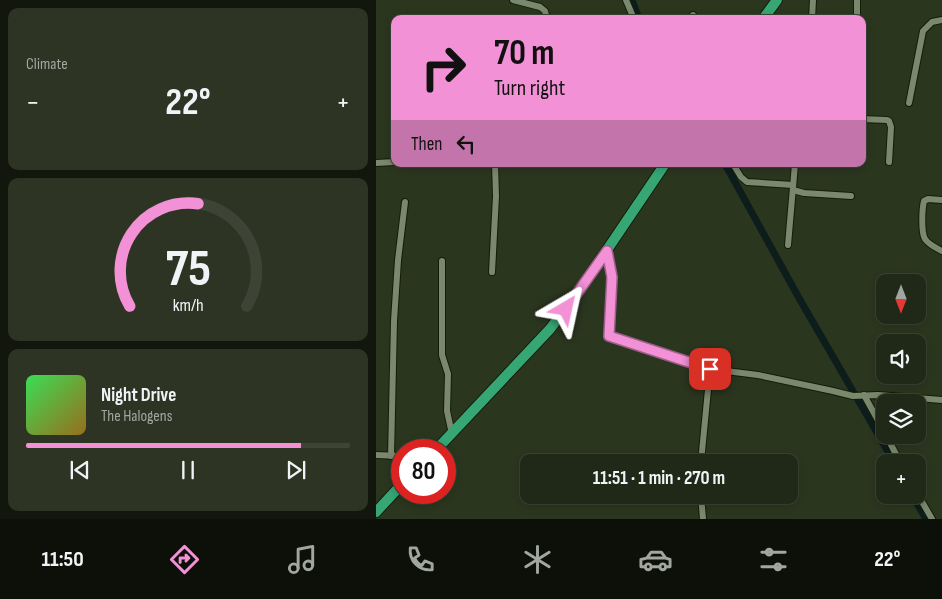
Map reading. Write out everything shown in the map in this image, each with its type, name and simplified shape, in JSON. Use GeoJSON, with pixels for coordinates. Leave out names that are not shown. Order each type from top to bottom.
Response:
{"type":"FeatureCollection","features":[{"type":"Feature","properties":{"kind":"highway"},"geometry":{"type":"LineString","coordinates":[[765,15],[777,0]]}},
{"type":"Feature","properties":{"kind":"highway"},"geometry":{"type":"LineString","coordinates":[[447,439],[550,329],[607,251],[663,167]]}},
{"type":"Feature","properties":{"kind":"highway"},"geometry":{"type":"LineString","coordinates":[[376,512],[391,496]]}},
{"type":"Feature","properties":{"kind":"street"},"geometry":{"type":"LineString","coordinates":[[513,0],[540,7],[545,11],[546,15]]}},
{"type":"Feature","properties":{"kind":"street"},"geometry":{"type":"LineString","coordinates":[[626,0],[632,15]]}},
{"type":"Feature","properties":{"kind":"street"},"geometry":{"type":"LineString","coordinates":[[812,15],[813,0]]}},
{"type":"Feature","properties":{"kind":"street"},"geometry":{"type":"LineString","coordinates":[[857,0],[857,15]]}},
{"type":"Feature","properties":{"kind":"street"},"geometry":{"type":"LineString","coordinates":[[909,103],[923,31],[932,22],[942,20]]}},
{"type":"Feature","properties":{"kind":"street"},"geometry":{"type":"LineString","coordinates":[[866,119],[889,121],[891,127],[889,162]]}},
{"type":"Feature","properties":{"kind":"street"},"geometry":{"type":"LineString","coordinates":[[376,163],[391,162]]}},
{"type":"Feature","properties":{"kind":"street"},"geometry":{"type":"LineString","coordinates":[[492,272],[496,196],[495,167]]}},
{"type":"Feature","properties":{"kind":"street"},"geometry":{"type":"LineString","coordinates":[[735,167],[741,178],[747,182],[793,188],[804,193],[851,196]]}},
{"type":"Feature","properties":{"kind":"street"},"geometry":{"type":"LineString","coordinates":[[788,245],[795,167]]}},
{"type":"Feature","properties":{"kind":"street"},"geometry":{"type":"LineString","coordinates":[[942,200],[928,199],[924,201],[923,233],[926,240],[942,251]]}},
{"type":"Feature","properties":{"kind":"street"},"geometry":{"type":"LineString","coordinates":[[392,439],[394,321],[398,260],[405,202]]}},
{"type":"Feature","properties":{"kind":"street"},"geometry":{"type":"LineString","coordinates":[[607,251],[612,277],[609,336],[710,369],[758,375],[853,396],[942,400]]}},
{"type":"Feature","properties":{"kind":"street"},"geometry":{"type":"LineString","coordinates":[[442,261],[442,354],[448,374],[447,411],[452,434]]}},
{"type":"Feature","properties":{"kind":"street"},"geometry":{"type":"LineString","coordinates":[[702,454],[710,369]]}},
{"type":"Feature","properties":{"kind":"street"},"geometry":{"type":"LineString","coordinates":[[863,395],[876,418]]}},
{"type":"Feature","properties":{"kind":"street"},"geometry":{"type":"LineString","coordinates":[[376,455],[391,456]]}},
{"type":"Feature","properties":{"kind":"street"},"geometry":{"type":"LineString","coordinates":[[702,504],[703,519]]}},
{"type":"Feature","properties":{"kind":"street"},"geometry":{"type":"LineString","coordinates":[[923,504],[932,519]]}},
{"type":"Feature","properties":{"kind":"waterway"},"geometry":{"type":"LineString","coordinates":[[632,0],[638,15]]}},
{"type":"Feature","properties":{"kind":"waterway"},"geometry":{"type":"LineString","coordinates":[[727,167],[799,298],[889,454]]}},
{"type":"Feature","properties":{"kind":"waterway"},"geometry":{"type":"LineString","coordinates":[[917,504],[926,519]]}},
{"type":"Feature","properties":{"kind":"route"},"geometry":{"type":"LineString","coordinates":[[566,309],[607,251],[612,277],[609,336],[710,369]]}}]}
